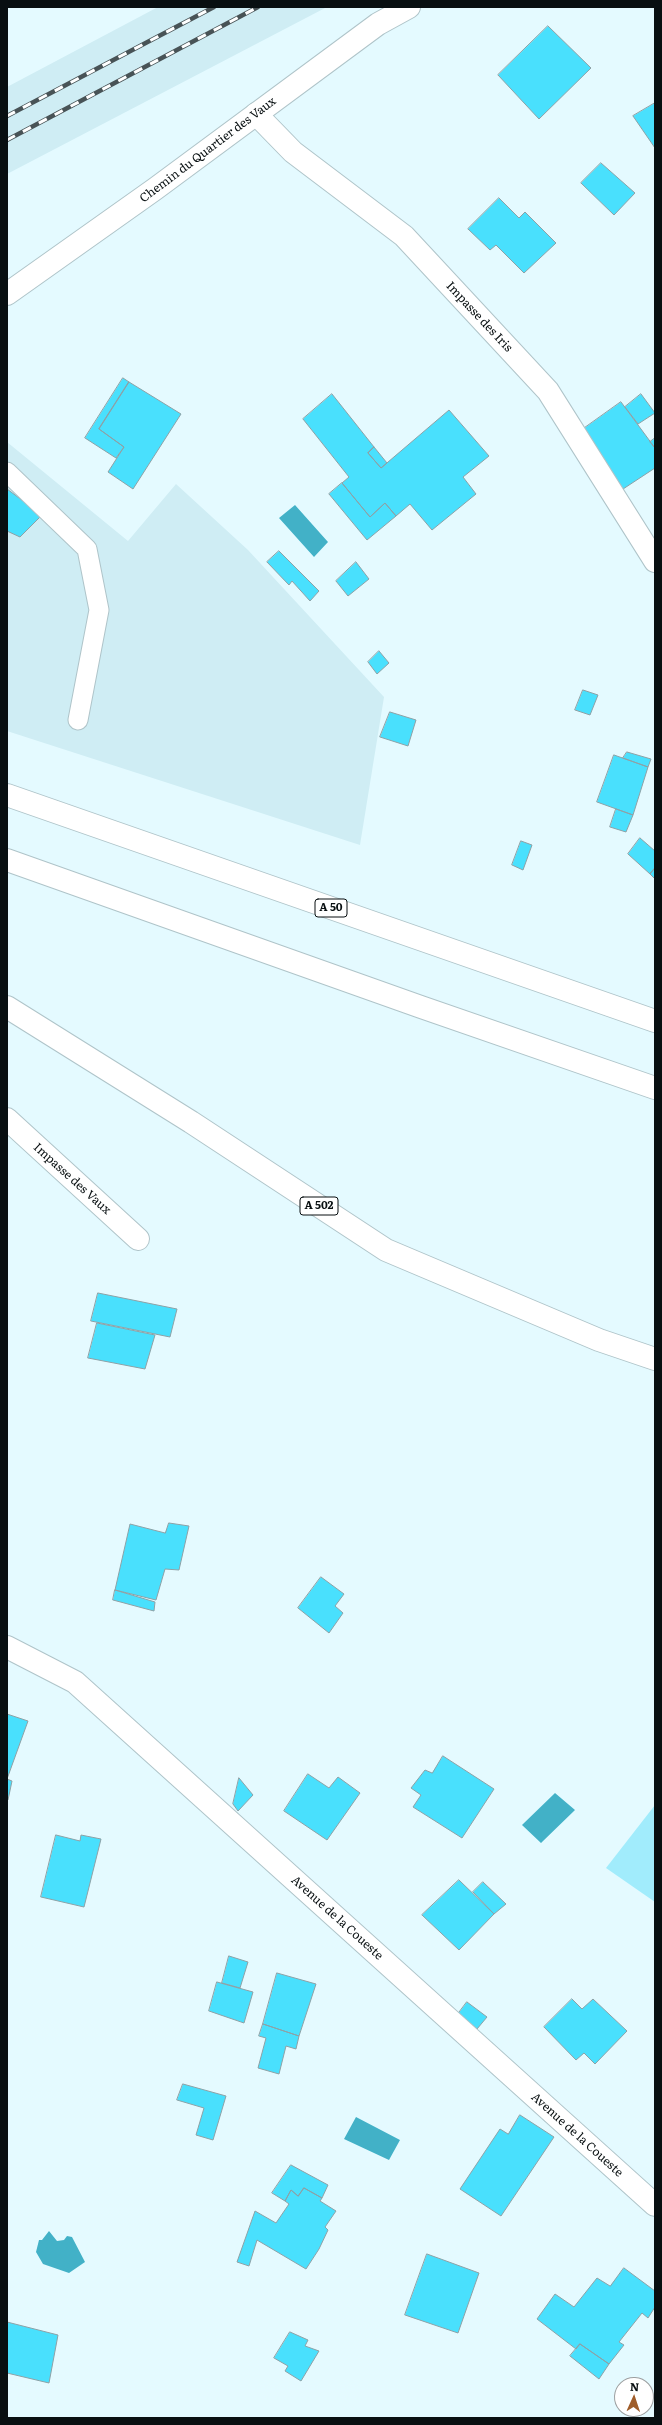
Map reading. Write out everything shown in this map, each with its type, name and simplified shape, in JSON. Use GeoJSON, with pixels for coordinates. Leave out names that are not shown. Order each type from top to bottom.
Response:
{"type":"FeatureCollection","features":[{"type":"Feature","properties":{"kind":"main road","name":"Chemin du Quartier des Vaux"},"geometry":{"type":"LineString","coordinates":[[7,294],[74,248],[378,24],[409,7]]}},
{"type":"Feature","properties":{"kind":"main road","name":"Impasse des Iris"},"geometry":{"type":"LineString","coordinates":[[256,114],[293,152],[404,236],[548,391],[655,561]]}},
{"type":"Feature","properties":{"kind":"main road","name":"A 50"},"geometry":{"type":"LineString","coordinates":[[7,795],[655,1021]]}},
{"type":"Feature","properties":{"kind":"main road"},"geometry":{"type":"LineString","coordinates":[[7,860],[421,1008],[655,1088]]}},
{"type":"Feature","properties":{"kind":"main road","name":"A 502"},"geometry":{"type":"LineString","coordinates":[[7,1007],[191,1122],[386,1250],[599,1340],[655,1359]]}},
{"type":"Feature","properties":{"kind":"main road","name":"Impasse des Vaux"},"geometry":{"type":"LineString","coordinates":[[7,1119],[138,1238]]}},
{"type":"Feature","properties":{"kind":"main road","name":"Avenue de la Coueste"},"geometry":{"type":"LineString","coordinates":[[7,1647],[75,1682],[655,2205]]}},
{"type":"Feature","properties":{"kind":"lane"},"geometry":{"type":"LineString","coordinates":[[7,472],[87,549],[99,610],[78,720]]}},
{"type":"Feature","properties":{"kind":"shaded area"},"geometry":{"type":"Polygon","coordinates":[[[158,7],[327,7],[7,174],[7,87],[158,7]]]}},
{"type":"Feature","properties":{"kind":"shaded area"},"geometry":{"type":"Polygon","coordinates":[[[7,442],[128,541],[176,484],[248,550],[384,697],[360,845],[7,731],[7,442]]]}},
{"type":"Feature","properties":{"kind":"shaded area"},"geometry":{"type":"Polygon","coordinates":[[[295,505],[328,542],[314,557],[279,518],[295,505]]]}},
{"type":"Feature","properties":{"kind":"shaded area"},"geometry":{"type":"Polygon","coordinates":[[[555,1793],[575,1810],[541,1843],[522,1825],[555,1793]]]}},
{"type":"Feature","properties":{"kind":"shaded area"},"geometry":{"type":"Polygon","coordinates":[[[655,1805],[655,1902],[606,1868],[655,1805]]]}},
{"type":"Feature","properties":{"kind":"shaded area"},"geometry":{"type":"Polygon","coordinates":[[[356,2117],[400,2140],[389,2160],[344,2139],[356,2117]]]}},
{"type":"Feature","properties":{"kind":"shaded area"},"geometry":{"type":"Polygon","coordinates":[[[49,2231],[57,2241],[64,2240],[67,2236],[72,2237],[85,2262],[69,2273],[43,2264],[36,2252],[39,2240],[42,2240],[49,2231]]]}},
{"type":"Feature","properties":{"kind":"building"},"geometry":{"type":"Polygon","coordinates":[[[548,26],[591,68],[539,119],[498,75],[548,26]]]}},
{"type":"Feature","properties":{"kind":"building"},"geometry":{"type":"Polygon","coordinates":[[[655,103],[655,148],[633,116],[655,103]]]}},
{"type":"Feature","properties":{"kind":"building"},"geometry":{"type":"Polygon","coordinates":[[[601,163],[635,193],[614,215],[581,183],[601,163]]]}},
{"type":"Feature","properties":{"kind":"building"},"geometry":{"type":"Polygon","coordinates":[[[499,198],[519,218],[525,212],[556,243],[524,273],[496,245],[490,250],[468,229],[499,198]]]}},
{"type":"Feature","properties":{"kind":"building"},"geometry":{"type":"Polygon","coordinates":[[[123,378],[129,382],[99,429],[124,447],[116,458],[85,438],[123,378]]]}},
{"type":"Feature","properties":{"kind":"building"},"geometry":{"type":"Polygon","coordinates":[[[129,382],[181,414],[133,489],[108,472],[124,447],[99,429],[129,382]]]}},
{"type":"Feature","properties":{"kind":"building"},"geometry":{"type":"Polygon","coordinates":[[[332,394],[374,447],[368,453],[381,468],[449,410],[489,456],[463,477],[476,494],[432,530],[410,504],[396,516],[385,503],[370,517],[342,483],[349,477],[303,419],[332,394]]]}},
{"type":"Feature","properties":{"kind":"building"},"geometry":{"type":"Polygon","coordinates":[[[641,394],[655,413],[638,424],[625,407],[641,394]]]}},
{"type":"Feature","properties":{"kind":"building"},"geometry":{"type":"Polygon","coordinates":[[[621,402],[655,448],[655,468],[620,491],[579,432],[621,402]]]}},
{"type":"Feature","properties":{"kind":"building"},"geometry":{"type":"Polygon","coordinates":[[[655,438],[655,448],[650,442],[655,438]]]}},
{"type":"Feature","properties":{"kind":"building"},"geometry":{"type":"Polygon","coordinates":[[[374,447],[387,463],[381,468],[368,453],[374,447]]]}},
{"type":"Feature","properties":{"kind":"building"},"geometry":{"type":"Polygon","coordinates":[[[342,483],[370,517],[385,503],[396,516],[367,540],[329,494],[342,483]]]}},
{"type":"Feature","properties":{"kind":"building"},"geometry":{"type":"Polygon","coordinates":[[[7,489],[42,515],[20,537],[7,531],[7,489]]]}},
{"type":"Feature","properties":{"kind":"building"},"geometry":{"type":"Polygon","coordinates":[[[279,551],[319,591],[310,601],[292,581],[289,585],[267,562],[279,551]]]}},
{"type":"Feature","properties":{"kind":"building"},"geometry":{"type":"Polygon","coordinates":[[[356,562],[369,579],[348,596],[336,581],[356,562]]]}},
{"type":"Feature","properties":{"kind":"building"},"geometry":{"type":"Polygon","coordinates":[[[379,651],[389,663],[377,674],[368,662],[379,651]]]}},
{"type":"Feature","properties":{"kind":"building"},"geometry":{"type":"Polygon","coordinates":[[[583,690],[598,695],[590,715],[575,710],[583,690]]]}},
{"type":"Feature","properties":{"kind":"building"},"geometry":{"type":"Polygon","coordinates":[[[390,712],[416,720],[408,746],[380,737],[390,712]]]}},
{"type":"Feature","properties":{"kind":"building"},"geometry":{"type":"Polygon","coordinates":[[[627,752],[651,759],[648,767],[623,758],[627,752]]]}},
{"type":"Feature","properties":{"kind":"building"},"geometry":{"type":"Polygon","coordinates":[[[614,755],[648,767],[633,815],[597,802],[614,755]]]}},
{"type":"Feature","properties":{"kind":"building"},"geometry":{"type":"Polygon","coordinates":[[[616,809],[633,815],[626,832],[610,827],[616,809]]]}},
{"type":"Feature","properties":{"kind":"building"},"geometry":{"type":"Polygon","coordinates":[[[640,838],[655,851],[655,868],[650,874],[628,854],[640,838]]]}},
{"type":"Feature","properties":{"kind":"building"},"geometry":{"type":"Polygon","coordinates":[[[521,841],[532,845],[523,870],[512,865],[521,841]]]}},
{"type":"Feature","properties":{"kind":"building"},"geometry":{"type":"Polygon","coordinates":[[[655,868],[655,879],[650,874],[655,868]]]}},
{"type":"Feature","properties":{"kind":"building"},"geometry":{"type":"Polygon","coordinates":[[[98,1293],[177,1309],[170,1337],[91,1321],[98,1293]]]}},
{"type":"Feature","properties":{"kind":"building"},"geometry":{"type":"Polygon","coordinates":[[[97,1323],[155,1335],[145,1369],[88,1358],[97,1323]]]}},
{"type":"Feature","properties":{"kind":"building"},"geometry":{"type":"Polygon","coordinates":[[[169,1523],[189,1526],[179,1570],[165,1569],[156,1600],[115,1590],[130,1524],[165,1533],[169,1523]]]}},
{"type":"Feature","properties":{"kind":"building"},"geometry":{"type":"Polygon","coordinates":[[[321,1577],[344,1594],[335,1606],[343,1613],[329,1633],[298,1608],[321,1577]]]}},
{"type":"Feature","properties":{"kind":"building"},"geometry":{"type":"Polygon","coordinates":[[[115,1590],[155,1602],[154,1611],[113,1600],[115,1590]]]}},
{"type":"Feature","properties":{"kind":"building"},"geometry":{"type":"Polygon","coordinates":[[[7,1714],[28,1721],[7,1779],[7,1714]]]}},
{"type":"Feature","properties":{"kind":"building"},"geometry":{"type":"Polygon","coordinates":[[[443,1756],[494,1789],[462,1838],[413,1807],[421,1795],[411,1788],[425,1770],[432,1773],[443,1756]]]}},
{"type":"Feature","properties":{"kind":"building"},"geometry":{"type":"Polygon","coordinates":[[[308,1774],[329,1788],[338,1777],[360,1793],[327,1840],[284,1811],[308,1774]]]}},
{"type":"Feature","properties":{"kind":"building"},"geometry":{"type":"Polygon","coordinates":[[[239,1778],[253,1795],[238,1811],[233,1804],[239,1778]]]}},
{"type":"Feature","properties":{"kind":"building"},"geometry":{"type":"Polygon","coordinates":[[[7,1779],[12,1781],[8,1800],[7,1800],[7,1779]]]}},
{"type":"Feature","properties":{"kind":"building"},"geometry":{"type":"Polygon","coordinates":[[[56,1835],[80,1841],[81,1835],[101,1839],[84,1907],[41,1897],[56,1835]]]}},
{"type":"Feature","properties":{"kind":"building"},"geometry":{"type":"Polygon","coordinates":[[[459,1880],[494,1914],[459,1950],[422,1915],[459,1880]]]}},
{"type":"Feature","properties":{"kind":"building"},"geometry":{"type":"Polygon","coordinates":[[[483,1882],[506,1904],[494,1914],[473,1892],[483,1882]]]}},
{"type":"Feature","properties":{"kind":"building"},"geometry":{"type":"Polygon","coordinates":[[[229,1956],[248,1962],[240,1988],[222,1983],[229,1956]]]}},
{"type":"Feature","properties":{"kind":"building"},"geometry":{"type":"Polygon","coordinates":[[[277,1973],[316,1984],[299,2036],[263,2024],[277,1973]]]}},
{"type":"Feature","properties":{"kind":"building"},"geometry":{"type":"Polygon","coordinates":[[[217,1982],[253,1992],[244,2023],[209,2011],[217,1982]]]}},
{"type":"Feature","properties":{"kind":"building"},"geometry":{"type":"Polygon","coordinates":[[[572,1999],[582,2009],[593,1999],[627,2031],[595,2064],[584,2053],[576,2060],[544,2027],[572,1999]]]}},
{"type":"Feature","properties":{"kind":"building"},"geometry":{"type":"Polygon","coordinates":[[[467,2002],[487,2017],[477,2029],[458,2014],[467,2002]]]}},
{"type":"Feature","properties":{"kind":"building"},"geometry":{"type":"Polygon","coordinates":[[[263,2024],[299,2036],[296,2049],[286,2046],[279,2074],[258,2068],[266,2038],[259,2036],[263,2024]]]}},
{"type":"Feature","properties":{"kind":"building"},"geometry":{"type":"Polygon","coordinates":[[[183,2084],[226,2096],[213,2140],[196,2135],[204,2108],[177,2100],[183,2084]]]}},
{"type":"Feature","properties":{"kind":"building"},"geometry":{"type":"Polygon","coordinates":[[[520,2115],[554,2137],[501,2216],[460,2189],[500,2129],[508,2134],[520,2115]]]}},
{"type":"Feature","properties":{"kind":"building"},"geometry":{"type":"Polygon","coordinates":[[[291,2165],[328,2185],[322,2198],[304,2188],[298,2196],[291,2190],[285,2201],[272,2193],[291,2165]]]}},
{"type":"Feature","properties":{"kind":"building"},"geometry":{"type":"Polygon","coordinates":[[[304,2188],[322,2198],[320,2201],[336,2211],[325,2227],[328,2230],[319,2249],[306,2269],[257,2240],[249,2266],[237,2262],[255,2211],[276,2223],[289,2204],[285,2201],[291,2190],[298,2196],[304,2188]]]}},
{"type":"Feature","properties":{"kind":"building"},"geometry":{"type":"Polygon","coordinates":[[[427,2254],[479,2273],[458,2333],[405,2315],[427,2254]]]}},
{"type":"Feature","properties":{"kind":"building"},"geometry":{"type":"Polygon","coordinates":[[[624,2268],[655,2291],[655,2307],[648,2318],[642,2313],[619,2342],[624,2345],[609,2364],[580,2344],[576,2349],[537,2319],[555,2294],[574,2307],[597,2278],[610,2286],[624,2268]]]}},
{"type":"Feature","properties":{"kind":"building"},"geometry":{"type":"Polygon","coordinates":[[[7,2322],[58,2335],[49,2383],[7,2373],[7,2322]]]}},
{"type":"Feature","properties":{"kind":"building"},"geometry":{"type":"Polygon","coordinates":[[[290,2332],[308,2340],[305,2346],[319,2351],[301,2381],[285,2371],[288,2366],[274,2358],[290,2332]]]}},
{"type":"Feature","properties":{"kind":"building"},"geometry":{"type":"Polygon","coordinates":[[[580,2344],[609,2364],[599,2379],[570,2356],[580,2344]]]}},
{"type":"Feature","properties":{"kind":"railway"},"geometry":{"type":"LineString","coordinates":[[7,116],[214,7]]}},
{"type":"Feature","properties":{"kind":"railway"},"geometry":{"type":"LineString","coordinates":[[7,140],[258,7]]}}]}
